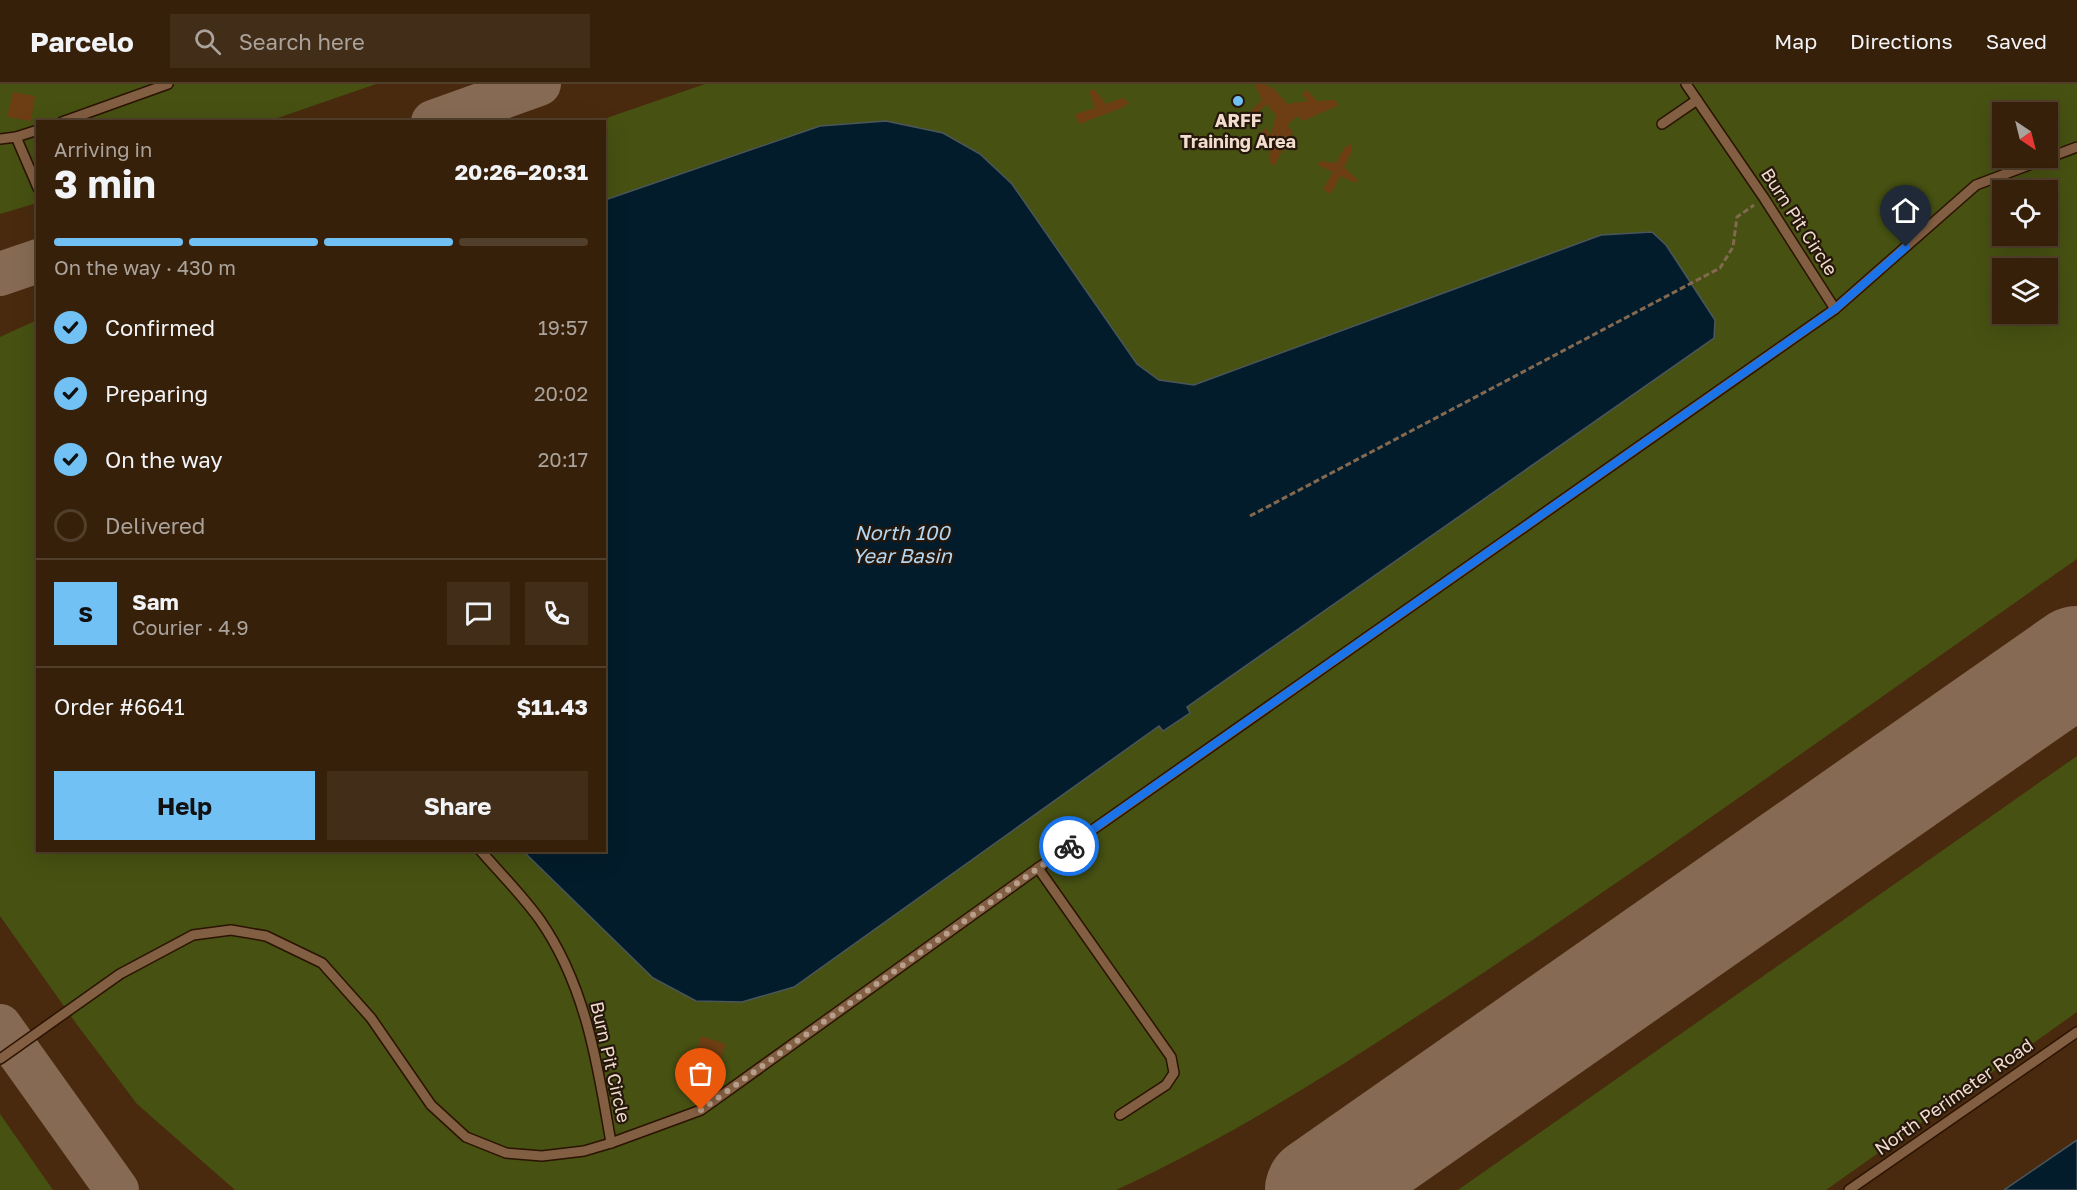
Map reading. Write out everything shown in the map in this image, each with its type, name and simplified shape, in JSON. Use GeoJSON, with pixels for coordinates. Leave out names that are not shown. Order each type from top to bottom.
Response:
{"type":"FeatureCollection","features":[{"type":"Feature","properties":{"kind":"lane"},"geometry":{"type":"LineString","coordinates":[[68,120],[168,84]]}},
{"type":"Feature","properties":{"kind":"lane","name":"Burn Pit Circle"},"geometry":{"type":"LineString","coordinates":[[482,852],[540,921],[568,968],[588,1021],[611,1143],[701,1110],[1038,868],[1835,309],[1764,198],[1686,84]]}},
{"type":"Feature","properties":{"kind":"lane"},"geometry":{"type":"LineString","coordinates":[[1662,124],[1697,100]]}},
{"type":"Feature","properties":{"kind":"lane"},"geometry":{"type":"LineString","coordinates":[[0,139],[36,131]]}},
{"type":"Feature","properties":{"kind":"lane"},"geometry":{"type":"LineString","coordinates":[[16,137],[36,183]]}},
{"type":"Feature","properties":{"kind":"lane"},"geometry":{"type":"LineString","coordinates":[[1835,309],[1976,185],[2077,147]]}},
{"type":"Feature","properties":{"kind":"lane"},"geometry":{"type":"LineString","coordinates":[[1038,868],[1171,1057],[1173,1073],[1166,1085],[1120,1115]]}},
{"type":"Feature","properties":{"kind":"lane"},"geometry":{"type":"LineString","coordinates":[[0,1059],[120,974],[193,935],[231,930],[266,936],[322,963],[371,1018],[430,1105],[466,1137],[506,1153],[543,1156],[584,1151],[611,1143]]}},
{"type":"Feature","properties":{"kind":"lane","name":"North Perimeter Road"},"geometry":{"type":"LineString","coordinates":[[1849,1190],[2077,1032]]}},
{"type":"Feature","properties":{"kind":"path"},"geometry":{"type":"LineString","coordinates":[[1250,516],[1720,268],[1733,247],[1737,217],[1764,198]]}},
{"type":"Feature","properties":{"kind":"green space"},"geometry":{"type":"Polygon","coordinates":[[[0,84],[376,84],[272,120],[36,120],[36,203],[0,214],[0,84]]]}},
{"type":"Feature","properties":{"kind":"green space"},"geometry":{"type":"Polygon","coordinates":[[[705,84],[2077,84],[2077,559],[1637,869],[1444,999],[1260,1115],[1165,1167],[1116,1190],[235,1190],[137,1104],[0,916],[0,337],[36,320],[36,852],[606,852],[606,120],[601,120],[705,84]]]}},
{"type":"Feature","properties":{"kind":"green space"},"geometry":{"type":"Polygon","coordinates":[[[2077,756],[2077,1012],[1826,1190],[1458,1190],[2077,756]]]}},
{"type":"Feature","properties":{"kind":"green space"},"geometry":{"type":"Polygon","coordinates":[[[0,1114],[53,1190],[0,1190],[0,1114]]]}},
{"type":"Feature","properties":{"kind":"water","name":"North 100 Year Basin"},"geometry":{"type":"Polygon","coordinates":[[[886,121],[943,133],[980,154],[1012,184],[1137,364],[1159,380],[1194,385],[1601,235],[1652,232],[1666,245],[1715,320],[1714,338],[1187,707],[1190,713],[1163,731],[1159,726],[794,987],[742,1002],[696,1001],[653,978],[524,852],[606,852],[606,200],[820,126],[886,121]]]}},
{"type":"Feature","properties":{"kind":"water"},"geometry":{"type":"Polygon","coordinates":[[[2077,1140],[2077,1190],[2004,1190],[2077,1140]]]}},
{"type":"Feature","properties":{"kind":"building"},"geometry":{"type":"Polygon","coordinates":[[[1255,84],[1264,84],[1274,89],[1287,104],[1308,101],[1302,94],[1307,90],[1317,101],[1334,100],[1339,105],[1303,121],[1298,116],[1287,125],[1293,132],[1274,166],[1269,161],[1271,144],[1261,133],[1265,128],[1271,135],[1276,115],[1266,104],[1254,117],[1250,112],[1262,100],[1255,84]]]}},
{"type":"Feature","properties":{"kind":"building"},"geometry":{"type":"Polygon","coordinates":[[[1094,89],[1106,104],[1122,98],[1129,102],[1124,107],[1079,124],[1075,114],[1095,108],[1089,91],[1094,89]]]}},
{"type":"Feature","properties":{"kind":"building"},"geometry":{"type":"Polygon","coordinates":[[[13,92],[35,96],[31,121],[7,117],[13,92]]]}},
{"type":"Feature","properties":{"kind":"building"},"geometry":{"type":"Polygon","coordinates":[[[1351,144],[1352,151],[1344,167],[1358,180],[1356,183],[1340,176],[1331,194],[1323,189],[1333,172],[1318,165],[1320,161],[1336,163],[1345,147],[1351,144]]]}},
{"type":"Feature","properties":{"kind":"building"},"geometry":{"type":"Polygon","coordinates":[[[701,1036],[726,1044],[711,1086],[687,1078],[701,1036]]]}},
{"type":"Feature","properties":{"kind":"taxiway"},"geometry":{"type":"LineString","coordinates":[[439,120],[539,84]]}},
{"type":"Feature","properties":{"kind":"taxiway"},"geometry":{"type":"LineString","coordinates":[[0,274],[36,262]]}},
{"type":"Feature","properties":{"kind":"taxiway"},"geometry":{"type":"LineString","coordinates":[[0,1026],[117,1190]]}},
{"type":"Feature","properties":{"kind":"taxiway"},"geometry":{"type":"LineString","coordinates":[[1296,1190],[1387,1143]]}},
{"type":"Feature","properties":{"kind":"runway"},"geometry":{"type":"LineString","coordinates":[[1319,1190],[2077,660]]}},
{"type":"Feature","properties":{"kind":"way so far"},"geometry":{"type":"LineString","coordinates":[[701,1110],[1069,846]]}},
{"type":"Feature","properties":{"kind":"place","name":"ARFF Training Area"},"geometry":{"type":"Point","coordinates":[1238,101]}},
{"type":"Feature","properties":{"kind":"route"},"geometry":{"type":"LineString","coordinates":[[1069,846],[1835,309],[1906,247]]}}]}
